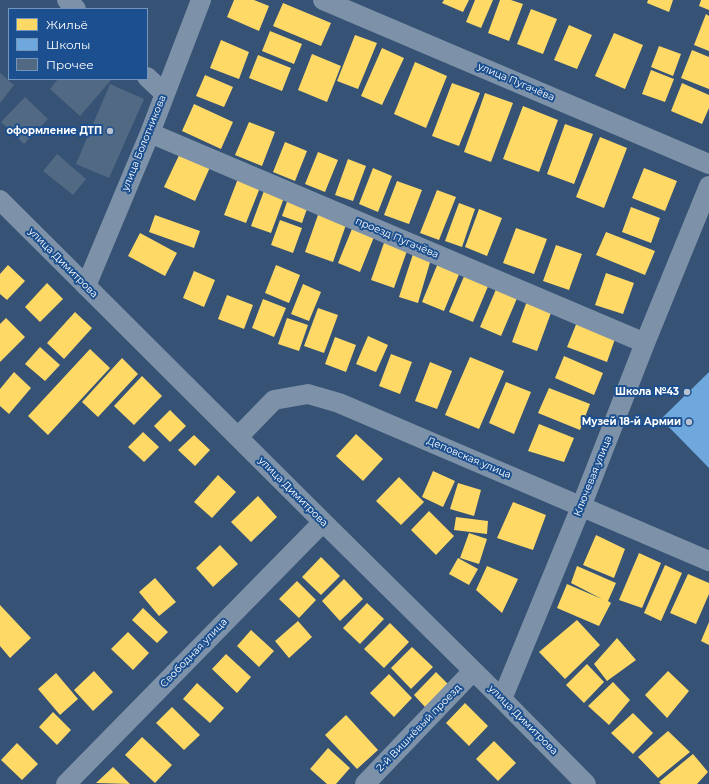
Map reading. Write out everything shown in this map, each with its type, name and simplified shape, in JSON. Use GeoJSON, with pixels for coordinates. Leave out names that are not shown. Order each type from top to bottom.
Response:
{"type":"FeatureCollection","features":[{"type":"Feature","properties":{"kind":"street"},"geometry":{"type":"LineString","coordinates":[[67,0],[75,8]]}},
{"type":"Feature","properties":{"kind":"street","name":"улица Болотникова"},"geometry":{"type":"LineString","coordinates":[[86,286],[150,133],[164,93],[201,0]]}},
{"type":"Feature","properties":{"kind":"street","name":"улица Пугачёва"},"geometry":{"type":"LineString","coordinates":[[323,0],[709,164]]}},
{"type":"Feature","properties":{"kind":"street"},"geometry":{"type":"LineString","coordinates":[[148,78],[164,93]]}},
{"type":"Feature","properties":{"kind":"street","name":"проезд Пугачёва"},"geometry":{"type":"LineString","coordinates":[[150,133],[645,343]]}},
{"type":"Feature","properties":{"kind":"street","name":"Ключевая улица"},"geometry":{"type":"LineString","coordinates":[[502,699],[581,507],[645,343],[709,186]]}},
{"type":"Feature","properties":{"kind":"street","name":"улица Димитрова"},"geometry":{"type":"LineString","coordinates":[[0,200],[586,784]]}},
{"type":"Feature","properties":{"kind":"street","name":"Деповская улица"},"geometry":{"type":"LineString","coordinates":[[238,437],[274,400],[308,394],[339,402],[709,561]]}},
{"type":"Feature","properties":{"kind":"street","name":"Свободная улица"},"geometry":{"type":"LineString","coordinates":[[66,784],[323,522]]}},
{"type":"Feature","properties":{"kind":"street","name":"2-й Вишнёвый проезд"},"geometry":{"type":"LineString","coordinates":[[365,784],[474,671]]}},
{"type":"Feature","properties":{"kind":"building: Жильё"},"geometry":{"type":"Polygon","coordinates":[[[234,0],[254,0],[269,6],[259,31],[227,17],[234,0]]]}},
{"type":"Feature","properties":{"kind":"building: Жильё"},"geometry":{"type":"Polygon","coordinates":[[[444,0],[469,0],[463,12],[442,3],[444,0]]]}},
{"type":"Feature","properties":{"kind":"building: Жильё"},"geometry":{"type":"Polygon","coordinates":[[[475,0],[493,0],[481,28],[466,22],[475,0]]]}},
{"type":"Feature","properties":{"kind":"building: Жильё"},"geometry":{"type":"Polygon","coordinates":[[[500,0],[511,0],[523,4],[509,41],[488,33],[500,0]]]}},
{"type":"Feature","properties":{"kind":"building: Жильё"},"geometry":{"type":"Polygon","coordinates":[[[648,0],[673,0],[669,12],[647,3],[648,0]]]}},
{"type":"Feature","properties":{"kind":"building: Жильё"},"geometry":{"type":"Polygon","coordinates":[[[701,0],[709,0],[709,10],[699,6],[701,0]]]}},
{"type":"Feature","properties":{"kind":"building: Жильё"},"geometry":{"type":"Polygon","coordinates":[[[283,3],[331,23],[321,46],[273,26],[283,3]]]}},
{"type":"Feature","properties":{"kind":"building: Жильё"},"geometry":{"type":"Polygon","coordinates":[[[531,9],[557,19],[543,54],[517,44],[531,9]]]}},
{"type":"Feature","properties":{"kind":"building: Жильё"},"geometry":{"type":"Polygon","coordinates":[[[706,14],[709,16],[709,51],[694,45],[706,14]]]}},
{"type":"Feature","properties":{"kind":"building: Жильё"},"geometry":{"type":"Polygon","coordinates":[[[569,25],[592,35],[577,69],[554,60],[569,25]]]}},
{"type":"Feature","properties":{"kind":"building: Жильё"},"geometry":{"type":"Polygon","coordinates":[[[270,31],[302,44],[294,64],[262,51],[270,31]]]}},
{"type":"Feature","properties":{"kind":"building: Жильё"},"geometry":{"type":"Polygon","coordinates":[[[614,33],[643,45],[625,89],[595,76],[614,33]]]}},
{"type":"Feature","properties":{"kind":"building: Жильё"},"geometry":{"type":"Polygon","coordinates":[[[355,35],[377,43],[358,89],[337,81],[355,35]]]}},
{"type":"Feature","properties":{"kind":"building: Жильё"},"geometry":{"type":"Polygon","coordinates":[[[221,40],[249,52],[239,79],[210,68],[221,40]]]}},
{"type":"Feature","properties":{"kind":"building: Жильё"},"geometry":{"type":"Polygon","coordinates":[[[659,46],[681,54],[673,76],[651,67],[659,46]]]}},
{"type":"Feature","properties":{"kind":"building: Жильё"},"geometry":{"type":"Polygon","coordinates":[[[382,48],[404,58],[382,105],[361,96],[382,48]]]}},
{"type":"Feature","properties":{"kind":"building: Жильё"},"geometry":{"type":"Polygon","coordinates":[[[692,50],[709,57],[709,89],[681,78],[692,50]]]}},
{"type":"Feature","properties":{"kind":"building: Жильё"},"geometry":{"type":"Polygon","coordinates":[[[312,54],[341,66],[327,102],[298,90],[312,54]]]}},
{"type":"Feature","properties":{"kind":"building: Жильё"},"geometry":{"type":"Polygon","coordinates":[[[258,55],[291,68],[282,91],[249,78],[258,55]]]}},
{"type":"Feature","properties":{"kind":"building: Жильё"},"geometry":{"type":"Polygon","coordinates":[[[415,62],[447,76],[426,128],[394,114],[415,62]]]}},
{"type":"Feature","properties":{"kind":"building: Жильё"},"geometry":{"type":"Polygon","coordinates":[[[651,70],[674,79],[665,102],[642,94],[651,70]]]}},
{"type":"Feature","properties":{"kind":"building: Жильё"},"geometry":{"type":"Polygon","coordinates":[[[205,75],[233,87],[224,107],[196,96],[205,75]]]}},
{"type":"Feature","properties":{"kind":"building: Жильё"},"geometry":{"type":"Polygon","coordinates":[[[452,83],[480,93],[459,146],[432,136],[452,83]]]}},
{"type":"Feature","properties":{"kind":"building: Жильё"},"geometry":{"type":"Polygon","coordinates":[[[682,83],[709,95],[709,108],[702,124],[671,111],[682,83]]]}},
{"type":"Feature","properties":{"kind":"building: Жильё"},"geometry":{"type":"Polygon","coordinates":[[[485,93],[513,103],[491,162],[464,152],[485,93]]]}},
{"type":"Feature","properties":{"kind":"building: Жильё"},"geometry":{"type":"Polygon","coordinates":[[[194,104],[233,122],[221,149],[182,131],[194,104]]]}},
{"type":"Feature","properties":{"kind":"building: Жильё"},"geometry":{"type":"Polygon","coordinates":[[[523,106],[558,120],[539,172],[503,159],[523,106]]]}},
{"type":"Feature","properties":{"kind":"building: Жильё"},"geometry":{"type":"Polygon","coordinates":[[[249,122],[275,132],[262,166],[235,155],[249,122]]]}},
{"type":"Feature","properties":{"kind":"building: Жильё"},"geometry":{"type":"Polygon","coordinates":[[[565,124],[593,134],[574,184],[547,174],[565,124]]]}},
{"type":"Feature","properties":{"kind":"building: Жильё"},"geometry":{"type":"Polygon","coordinates":[[[600,137],[627,148],[604,208],[576,197],[600,137]]]}},
{"type":"Feature","properties":{"kind":"building: Жильё"},"geometry":{"type":"Polygon","coordinates":[[[285,142],[307,151],[295,181],[273,172],[285,142]]]}},
{"type":"Feature","properties":{"kind":"building: Жильё"},"geometry":{"type":"Polygon","coordinates":[[[181,151],[211,165],[195,201],[164,187],[181,151]]]}},
{"type":"Feature","properties":{"kind":"building: Жильё"},"geometry":{"type":"Polygon","coordinates":[[[318,152],[338,160],[325,192],[305,184],[318,152]]]}},
{"type":"Feature","properties":{"kind":"building: Жильё"},"geometry":{"type":"Polygon","coordinates":[[[348,159],[366,166],[353,201],[335,195],[348,159]]]}},
{"type":"Feature","properties":{"kind":"building: Жильё"},"geometry":{"type":"Polygon","coordinates":[[[373,168],[392,176],[378,212],[359,204],[373,168]]]}},
{"type":"Feature","properties":{"kind":"building: Жильё"},"geometry":{"type":"Polygon","coordinates":[[[644,168],[677,181],[665,211],[632,198],[644,168]]]}},
{"type":"Feature","properties":{"kind":"building: Жильё"},"geometry":{"type":"Polygon","coordinates":[[[239,176],[261,185],[246,223],[224,215],[239,176]]]}},
{"type":"Feature","properties":{"kind":"building: Жильё"},"geometry":{"type":"Polygon","coordinates":[[[397,181],[422,190],[409,224],[384,215],[397,181]]]}},
{"type":"Feature","properties":{"kind":"building: Жильё"},"geometry":{"type":"Polygon","coordinates":[[[265,188],[285,195],[271,233],[251,226],[265,188]]]}},
{"type":"Feature","properties":{"kind":"building: Жильё"},"geometry":{"type":"Polygon","coordinates":[[[437,190],[456,197],[439,240],[420,233],[437,190]]]}},
{"type":"Feature","properties":{"kind":"building: Жильё"},"geometry":{"type":"Polygon","coordinates":[[[288,199],[308,206],[302,223],[282,216],[288,199]]]}},
{"type":"Feature","properties":{"kind":"building: Жильё"},"geometry":{"type":"Polygon","coordinates":[[[459,203],[475,209],[462,247],[445,241],[459,203]]]}},
{"type":"Feature","properties":{"kind":"building: Жильё"},"geometry":{"type":"Polygon","coordinates":[[[631,207],[660,218],[651,243],[622,232],[631,207]]]}},
{"type":"Feature","properties":{"kind":"building: Жильё"},"geometry":{"type":"Polygon","coordinates":[[[479,209],[502,218],[487,256],[465,247],[479,209]]]}},
{"type":"Feature","properties":{"kind":"building: Жильё"},"geometry":{"type":"Polygon","coordinates":[[[319,212],[347,222],[333,262],[305,252],[319,212]]]}},
{"type":"Feature","properties":{"kind":"building: Жильё"},"geometry":{"type":"Polygon","coordinates":[[[155,215],[200,231],[194,248],[149,232],[155,215]]]}},
{"type":"Feature","properties":{"kind":"building: Жильё"},"geometry":{"type":"Polygon","coordinates":[[[280,220],[302,228],[293,253],[271,245],[280,220]]]}},
{"type":"Feature","properties":{"kind":"building: Жильё"},"geometry":{"type":"Polygon","coordinates":[[[354,224],[376,232],[360,272],[338,263],[354,224]]]}},
{"type":"Feature","properties":{"kind":"building: Жильё"},"geometry":{"type":"Polygon","coordinates":[[[516,228],[547,239],[534,274],[503,263],[516,228]]]}},
{"type":"Feature","properties":{"kind":"building: Жильё"},"geometry":{"type":"Polygon","coordinates":[[[606,232],[655,251],[645,275],[596,255],[606,232]]]}},
{"type":"Feature","properties":{"kind":"building: Жильё"},"geometry":{"type":"Polygon","coordinates":[[[140,233],[177,253],[165,276],[128,256],[140,233]]]}},
{"type":"Feature","properties":{"kind":"building: Жильё"},"geometry":{"type":"Polygon","coordinates":[[[385,240],[408,248],[394,288],[371,280],[385,240]]]}},
{"type":"Feature","properties":{"kind":"building: Жильё"},"geometry":{"type":"Polygon","coordinates":[[[556,245],[582,254],[569,290],[543,281],[556,245]]]}},
{"type":"Feature","properties":{"kind":"building: Жильё"},"geometry":{"type":"Polygon","coordinates":[[[413,254],[431,259],[418,303],[399,297],[413,254]]]}},
{"type":"Feature","properties":{"kind":"building: Жильё"},"geometry":{"type":"Polygon","coordinates":[[[438,263],[460,272],[444,311],[422,302],[438,263]]]}},
{"type":"Feature","properties":{"kind":"building: Жильё"},"geometry":{"type":"Polygon","coordinates":[[[8,265],[25,281],[7,300],[0,294],[0,274],[8,265]]]}},
{"type":"Feature","properties":{"kind":"building: Жильё"},"geometry":{"type":"Polygon","coordinates":[[[276,265],[300,275],[289,303],[265,293],[276,265]]]}},
{"type":"Feature","properties":{"kind":"building: Жильё"},"geometry":{"type":"Polygon","coordinates":[[[194,271],[215,280],[204,307],[183,298],[194,271]]]}},
{"type":"Feature","properties":{"kind":"building: Жильё"},"geometry":{"type":"Polygon","coordinates":[[[606,273],[634,283],[623,314],[595,305],[606,273]]]}},
{"type":"Feature","properties":{"kind":"building: Жильё"},"geometry":{"type":"Polygon","coordinates":[[[465,274],[489,284],[473,322],[449,312],[465,274]]]}},
{"type":"Feature","properties":{"kind":"building: Жильё"},"geometry":{"type":"Polygon","coordinates":[[[47,283],[63,299],[40,322],[25,307],[47,283]]]}},
{"type":"Feature","properties":{"kind":"building: Жильё"},"geometry":{"type":"Polygon","coordinates":[[[303,284],[321,292],[309,321],[291,314],[303,284]]]}},
{"type":"Feature","properties":{"kind":"building: Жильё"},"geometry":{"type":"Polygon","coordinates":[[[497,287],[518,296],[501,336],[480,327],[497,287]]]}},
{"type":"Feature","properties":{"kind":"building: Жильё"},"geometry":{"type":"Polygon","coordinates":[[[227,295],[253,305],[244,329],[218,319],[227,295]]]}},
{"type":"Feature","properties":{"kind":"building: Жильё"},"geometry":{"type":"Polygon","coordinates":[[[263,299],[286,308],[274,337],[252,328],[263,299]]]}},
{"type":"Feature","properties":{"kind":"building: Жильё"},"geometry":{"type":"Polygon","coordinates":[[[527,301],[552,310],[537,351],[512,342],[527,301]]]}},
{"type":"Feature","properties":{"kind":"building: Жильё"},"geometry":{"type":"Polygon","coordinates":[[[318,308],[338,315],[324,353],[304,346],[318,308]]]}},
{"type":"Feature","properties":{"kind":"building: Жильё"},"geometry":{"type":"Polygon","coordinates":[[[75,312],[92,328],[64,359],[47,343],[75,312]]]}},
{"type":"Feature","properties":{"kind":"building: Жильё"},"geometry":{"type":"Polygon","coordinates":[[[6,318],[25,337],[0,362],[0,324],[6,318]]]}},
{"type":"Feature","properties":{"kind":"building: Жильё"},"geometry":{"type":"Polygon","coordinates":[[[287,318],[308,325],[299,351],[278,344],[287,318]]]}},
{"type":"Feature","properties":{"kind":"building: Жильё"},"geometry":{"type":"Polygon","coordinates":[[[577,322],[616,336],[607,362],[567,347],[577,322]]]}},
{"type":"Feature","properties":{"kind":"building: Жильё"},"geometry":{"type":"Polygon","coordinates":[[[368,336],[388,345],[376,372],[356,364],[368,336]]]}},
{"type":"Feature","properties":{"kind":"building: Жильё"},"geometry":{"type":"Polygon","coordinates":[[[335,337],[356,345],[346,372],[325,364],[335,337]]]}},
{"type":"Feature","properties":{"kind":"building: Жильё"},"geometry":{"type":"Polygon","coordinates":[[[40,347],[60,365],[45,381],[25,364],[40,347]]]}},
{"type":"Feature","properties":{"kind":"building: Жильё"},"geometry":{"type":"Polygon","coordinates":[[[90,349],[110,368],[48,435],[28,416],[90,349]]]}},
{"type":"Feature","properties":{"kind":"building: Жильё"},"geometry":{"type":"Polygon","coordinates":[[[391,354],[412,362],[400,394],[379,386],[391,354]]]}},
{"type":"Feature","properties":{"kind":"building: Жильё"},"geometry":{"type":"Polygon","coordinates":[[[564,356],[603,373],[594,395],[555,378],[564,356]]]}},
{"type":"Feature","properties":{"kind":"building: Жильё"},"geometry":{"type":"Polygon","coordinates":[[[470,357],[504,371],[479,429],[445,415],[470,357]]]}},
{"type":"Feature","properties":{"kind":"building: Жильё"},"geometry":{"type":"Polygon","coordinates":[[[122,358],[138,374],[98,417],[82,402],[122,358]]]}},
{"type":"Feature","properties":{"kind":"building: Жильё"},"geometry":{"type":"Polygon","coordinates":[[[430,362],[452,371],[437,409],[415,401],[430,362]]]}},
{"type":"Feature","properties":{"kind":"building: Жильё"},"geometry":{"type":"Polygon","coordinates":[[[14,372],[31,388],[9,414],[0,406],[0,389],[14,372]]]}},
{"type":"Feature","properties":{"kind":"building: Жильё"},"geometry":{"type":"Polygon","coordinates":[[[142,376],[162,396],[134,425],[114,406],[142,376]]]}},
{"type":"Feature","properties":{"kind":"building: Жильё"},"geometry":{"type":"Polygon","coordinates":[[[506,382],[531,392],[514,434],[489,423],[506,382]]]}},
{"type":"Feature","properties":{"kind":"building: Жильё"},"geometry":{"type":"Polygon","coordinates":[[[549,388],[590,404],[580,430],[538,413],[549,388]]]}},
{"type":"Feature","properties":{"kind":"building: Жильё"},"geometry":{"type":"Polygon","coordinates":[[[170,410],[186,426],[170,442],[154,426],[170,410]]]}},
{"type":"Feature","properties":{"kind":"building: Жильё"},"geometry":{"type":"Polygon","coordinates":[[[539,424],[574,438],[564,462],[528,451],[539,424]]]}},
{"type":"Feature","properties":{"kind":"building: Жильё"},"geometry":{"type":"Polygon","coordinates":[[[143,432],[159,447],[144,462],[128,447],[143,432]]]}},
{"type":"Feature","properties":{"kind":"building: Жильё"},"geometry":{"type":"Polygon","coordinates":[[[356,434],[383,459],[363,481],[336,456],[356,434]]]}},
{"type":"Feature","properties":{"kind":"building: Жильё"},"geometry":{"type":"Polygon","coordinates":[[[194,435],[210,450],[195,466],[178,450],[194,435]]]}},
{"type":"Feature","properties":{"kind":"building: Жильё"},"geometry":{"type":"Polygon","coordinates":[[[433,471],[455,481],[443,507],[422,497],[433,471]]]}},
{"type":"Feature","properties":{"kind":"building: Жильё"},"geometry":{"type":"Polygon","coordinates":[[[218,475],[236,492],[212,518],[194,502],[218,475]]]}},
{"type":"Feature","properties":{"kind":"building: Жильё"},"geometry":{"type":"Polygon","coordinates":[[[399,477],[424,502],[401,525],[376,501],[399,477]]]}},
{"type":"Feature","properties":{"kind":"building: Жильё"},"geometry":{"type":"Polygon","coordinates":[[[458,483],[481,490],[474,516],[450,509],[458,483]]]}},
{"type":"Feature","properties":{"kind":"building: Жильё"},"geometry":{"type":"Polygon","coordinates":[[[258,496],[277,517],[251,542],[231,522],[258,496]]]}},
{"type":"Feature","properties":{"kind":"building: Жильё"},"geometry":{"type":"Polygon","coordinates":[[[513,502],[546,515],[533,550],[497,538],[513,502]]]}},
{"type":"Feature","properties":{"kind":"building: Жильё"},"geometry":{"type":"Polygon","coordinates":[[[429,511],[454,536],[436,555],[411,530],[429,511]]]}},
{"type":"Feature","properties":{"kind":"building: Жильё"},"geometry":{"type":"Polygon","coordinates":[[[456,517],[488,521],[487,534],[454,530],[456,517]]]}},
{"type":"Feature","properties":{"kind":"building: Жильё"},"geometry":{"type":"Polygon","coordinates":[[[469,533],[487,539],[479,564],[460,558],[469,533]]]}},
{"type":"Feature","properties":{"kind":"building: Жильё"},"geometry":{"type":"Polygon","coordinates":[[[596,535],[625,549],[614,578],[583,565],[596,535]]]}},
{"type":"Feature","properties":{"kind":"building: Жильё"},"geometry":{"type":"Polygon","coordinates":[[[220,545],[238,564],[213,587],[196,568],[220,545]]]}},
{"type":"Feature","properties":{"kind":"building: Жильё"},"geometry":{"type":"Polygon","coordinates":[[[639,553],[661,563],[642,608],[619,600],[639,553]]]}},
{"type":"Feature","properties":{"kind":"building: Жильё"},"geometry":{"type":"Polygon","coordinates":[[[321,557],[340,576],[321,595],[302,577],[321,557]]]}},
{"type":"Feature","properties":{"kind":"building: Жильё"},"geometry":{"type":"Polygon","coordinates":[[[458,558],[478,569],[469,585],[449,574],[458,558]]]}},
{"type":"Feature","properties":{"kind":"building: Жильё"},"geometry":{"type":"Polygon","coordinates":[[[665,565],[682,573],[661,621],[644,613],[665,565]]]}},
{"type":"Feature","properties":{"kind":"building: Жильё"},"geometry":{"type":"Polygon","coordinates":[[[487,566],[518,579],[502,613],[476,590],[487,566]]]}},
{"type":"Feature","properties":{"kind":"building: Жильё"},"geometry":{"type":"Polygon","coordinates":[[[577,566],[616,583],[608,601],[611,603],[599,626],[557,608],[567,584],[602,599],[571,583],[577,566]]]}},
{"type":"Feature","properties":{"kind":"building: Жильё"},"geometry":{"type":"Polygon","coordinates":[[[688,574],[709,583],[709,594],[696,624],[670,613],[688,574]]]}},
{"type":"Feature","properties":{"kind":"building: Жильё"},"geometry":{"type":"Polygon","coordinates":[[[155,578],[176,602],[159,616],[139,592],[155,578]]]}},
{"type":"Feature","properties":{"kind":"building: Жильё"},"geometry":{"type":"Polygon","coordinates":[[[344,579],[363,599],[340,621],[322,601],[344,579]]]}},
{"type":"Feature","properties":{"kind":"building: Жильё"},"geometry":{"type":"Polygon","coordinates":[[[297,581],[316,600],[299,618],[279,599],[297,581]]]}},
{"type":"Feature","properties":{"kind":"building: Жильё"},"geometry":{"type":"Polygon","coordinates":[[[367,603],[384,619],[360,644],[343,628],[367,603]]]}},
{"type":"Feature","properties":{"kind":"building: Жильё"},"geometry":{"type":"Polygon","coordinates":[[[0,605],[31,638],[10,658],[0,646],[0,605]]]}},
{"type":"Feature","properties":{"kind":"building: Жильё"},"geometry":{"type":"Polygon","coordinates":[[[143,608],[168,632],[157,643],[132,620],[143,608]]]}},
{"type":"Feature","properties":{"kind":"building: Жильё"},"geometry":{"type":"Polygon","coordinates":[[[577,620],[600,645],[565,679],[539,652],[577,620]]]}},
{"type":"Feature","properties":{"kind":"building: Жильё"},"geometry":{"type":"Polygon","coordinates":[[[298,621],[312,637],[289,658],[275,641],[298,621]]]}},
{"type":"Feature","properties":{"kind":"building: Жильё"},"geometry":{"type":"Polygon","coordinates":[[[709,622],[709,645],[701,641],[709,622]]]}},
{"type":"Feature","properties":{"kind":"building: Жильё"},"geometry":{"type":"Polygon","coordinates":[[[390,623],[409,642],[384,668],[364,649],[390,623]]]}},
{"type":"Feature","properties":{"kind":"building: Жильё"},"geometry":{"type":"Polygon","coordinates":[[[251,630],[274,651],[259,667],[237,646],[251,630]]]}},
{"type":"Feature","properties":{"kind":"building: Жильё"},"geometry":{"type":"Polygon","coordinates":[[[128,632],[149,653],[133,670],[111,649],[128,632]]]}},
{"type":"Feature","properties":{"kind":"building: Жильё"},"geometry":{"type":"Polygon","coordinates":[[[617,638],[636,660],[607,681],[594,664],[617,638]]]}},
{"type":"Feature","properties":{"kind":"building: Жильё"},"geometry":{"type":"Polygon","coordinates":[[[412,647],[433,667],[411,689],[391,668],[412,647]]]}},
{"type":"Feature","properties":{"kind":"building: Жильё"},"geometry":{"type":"Polygon","coordinates":[[[226,654],[251,677],[237,693],[212,669],[226,654]]]}},
{"type":"Feature","properties":{"kind":"building: Жильё"},"geometry":{"type":"Polygon","coordinates":[[[587,664],[604,682],[584,703],[566,685],[587,664]]]}},
{"type":"Feature","properties":{"kind":"building: Жильё"},"geometry":{"type":"Polygon","coordinates":[[[94,671],[113,692],[93,711],[74,690],[94,671]]]}},
{"type":"Feature","properties":{"kind":"building: Жильё"},"geometry":{"type":"Polygon","coordinates":[[[668,671],[689,691],[667,718],[645,695],[668,671]]]}},
{"type":"Feature","properties":{"kind":"building: Жильё"},"geometry":{"type":"Polygon","coordinates":[[[436,672],[448,684],[425,707],[414,695],[436,672]]]}},
{"type":"Feature","properties":{"kind":"building: Жильё"},"geometry":{"type":"Polygon","coordinates":[[[56,673],[78,699],[60,715],[38,689],[56,673]]]}},
{"type":"Feature","properties":{"kind":"building: Жильё"},"geometry":{"type":"Polygon","coordinates":[[[389,674],[412,698],[394,717],[370,693],[389,674]]]}},
{"type":"Feature","properties":{"kind":"building: Жильё"},"geometry":{"type":"Polygon","coordinates":[[[613,682],[630,700],[609,725],[588,706],[613,682]]]}},
{"type":"Feature","properties":{"kind":"building: Жильё"},"geometry":{"type":"Polygon","coordinates":[[[197,683],[224,708],[210,723],[183,699],[197,683]]]}},
{"type":"Feature","properties":{"kind":"building: Жильё"},"geometry":{"type":"Polygon","coordinates":[[[465,703],[488,726],[469,746],[446,723],[465,703]]]}},
{"type":"Feature","properties":{"kind":"building: Жильё"},"geometry":{"type":"Polygon","coordinates":[[[172,707],[200,735],[184,750],[156,723],[172,707]]]}},
{"type":"Feature","properties":{"kind":"building: Жильё"},"geometry":{"type":"Polygon","coordinates":[[[53,712],[71,730],[57,745],[39,727],[53,712]]]}},
{"type":"Feature","properties":{"kind":"building: Жильё"},"geometry":{"type":"Polygon","coordinates":[[[633,713],[653,733],[633,754],[611,733],[633,713]]]}},
{"type":"Feature","properties":{"kind":"building: Жильё"},"geometry":{"type":"Polygon","coordinates":[[[346,715],[378,750],[357,769],[325,735],[346,715]]]}},
{"type":"Feature","properties":{"kind":"building: Жильё"},"geometry":{"type":"Polygon","coordinates":[[[668,731],[690,752],[658,778],[638,757],[668,731]]]}},
{"type":"Feature","properties":{"kind":"building: Жильё"},"geometry":{"type":"Polygon","coordinates":[[[142,737],[172,765],[155,783],[125,755],[142,737]]]}},
{"type":"Feature","properties":{"kind":"building: Жильё"},"geometry":{"type":"Polygon","coordinates":[[[494,741],[516,763],[498,781],[476,759],[494,741]]]}},
{"type":"Feature","properties":{"kind":"building: Жильё"},"geometry":{"type":"Polygon","coordinates":[[[17,743],[38,764],[22,780],[1,760],[17,743]]]}},
{"type":"Feature","properties":{"kind":"building: Жильё"},"geometry":{"type":"Polygon","coordinates":[[[328,748],[350,768],[336,784],[327,784],[310,769],[328,748]]]}},
{"type":"Feature","properties":{"kind":"building: Жильё"},"geometry":{"type":"Polygon","coordinates":[[[693,754],[708,772],[697,784],[661,784],[659,782],[693,754]]]}},
{"type":"Feature","properties":{"kind":"building: Жильё"},"geometry":{"type":"Polygon","coordinates":[[[113,767],[130,784],[96,783],[113,767]]]}},
{"type":"Feature","properties":{"kind":"building: Школы"},"geometry":{"type":"Polygon","coordinates":[[[709,372],[709,468],[661,419],[709,372]]]}},
{"type":"Feature","properties":{"kind":"building: Прочее"},"geometry":{"type":"Polygon","coordinates":[[[0,73],[14,85],[0,103],[0,73]]]}},
{"type":"Feature","properties":{"kind":"building: Прочее"},"geometry":{"type":"Polygon","coordinates":[[[57,80],[111,80],[80,116],[50,89],[57,80]]]}},
{"type":"Feature","properties":{"kind":"building: Прочее","name":"оформление ДТП"},"geometry":{"type":"Polygon","coordinates":[[[110,84],[144,99],[109,178],[76,164],[110,84]]]}},
{"type":"Feature","properties":{"kind":"building: Прочее"},"geometry":{"type":"Polygon","coordinates":[[[25,97],[48,119],[24,144],[1,122],[25,97]]]}},
{"type":"Feature","properties":{"kind":"building: Прочее"},"geometry":{"type":"Polygon","coordinates":[[[57,154],[86,179],[73,195],[43,171],[57,154]]]}},
{"type":"Feature","properties":{"kind":"place","name":"оформление ДТП"},"geometry":{"type":"Point","coordinates":[110,131]}},
{"type":"Feature","properties":{"kind":"place","name":"Школа №43"},"geometry":{"type":"Point","coordinates":[687,392]}},
{"type":"Feature","properties":{"kind":"place","name":"Музей 18-й Армии"},"geometry":{"type":"Point","coordinates":[689,422]}}]}
